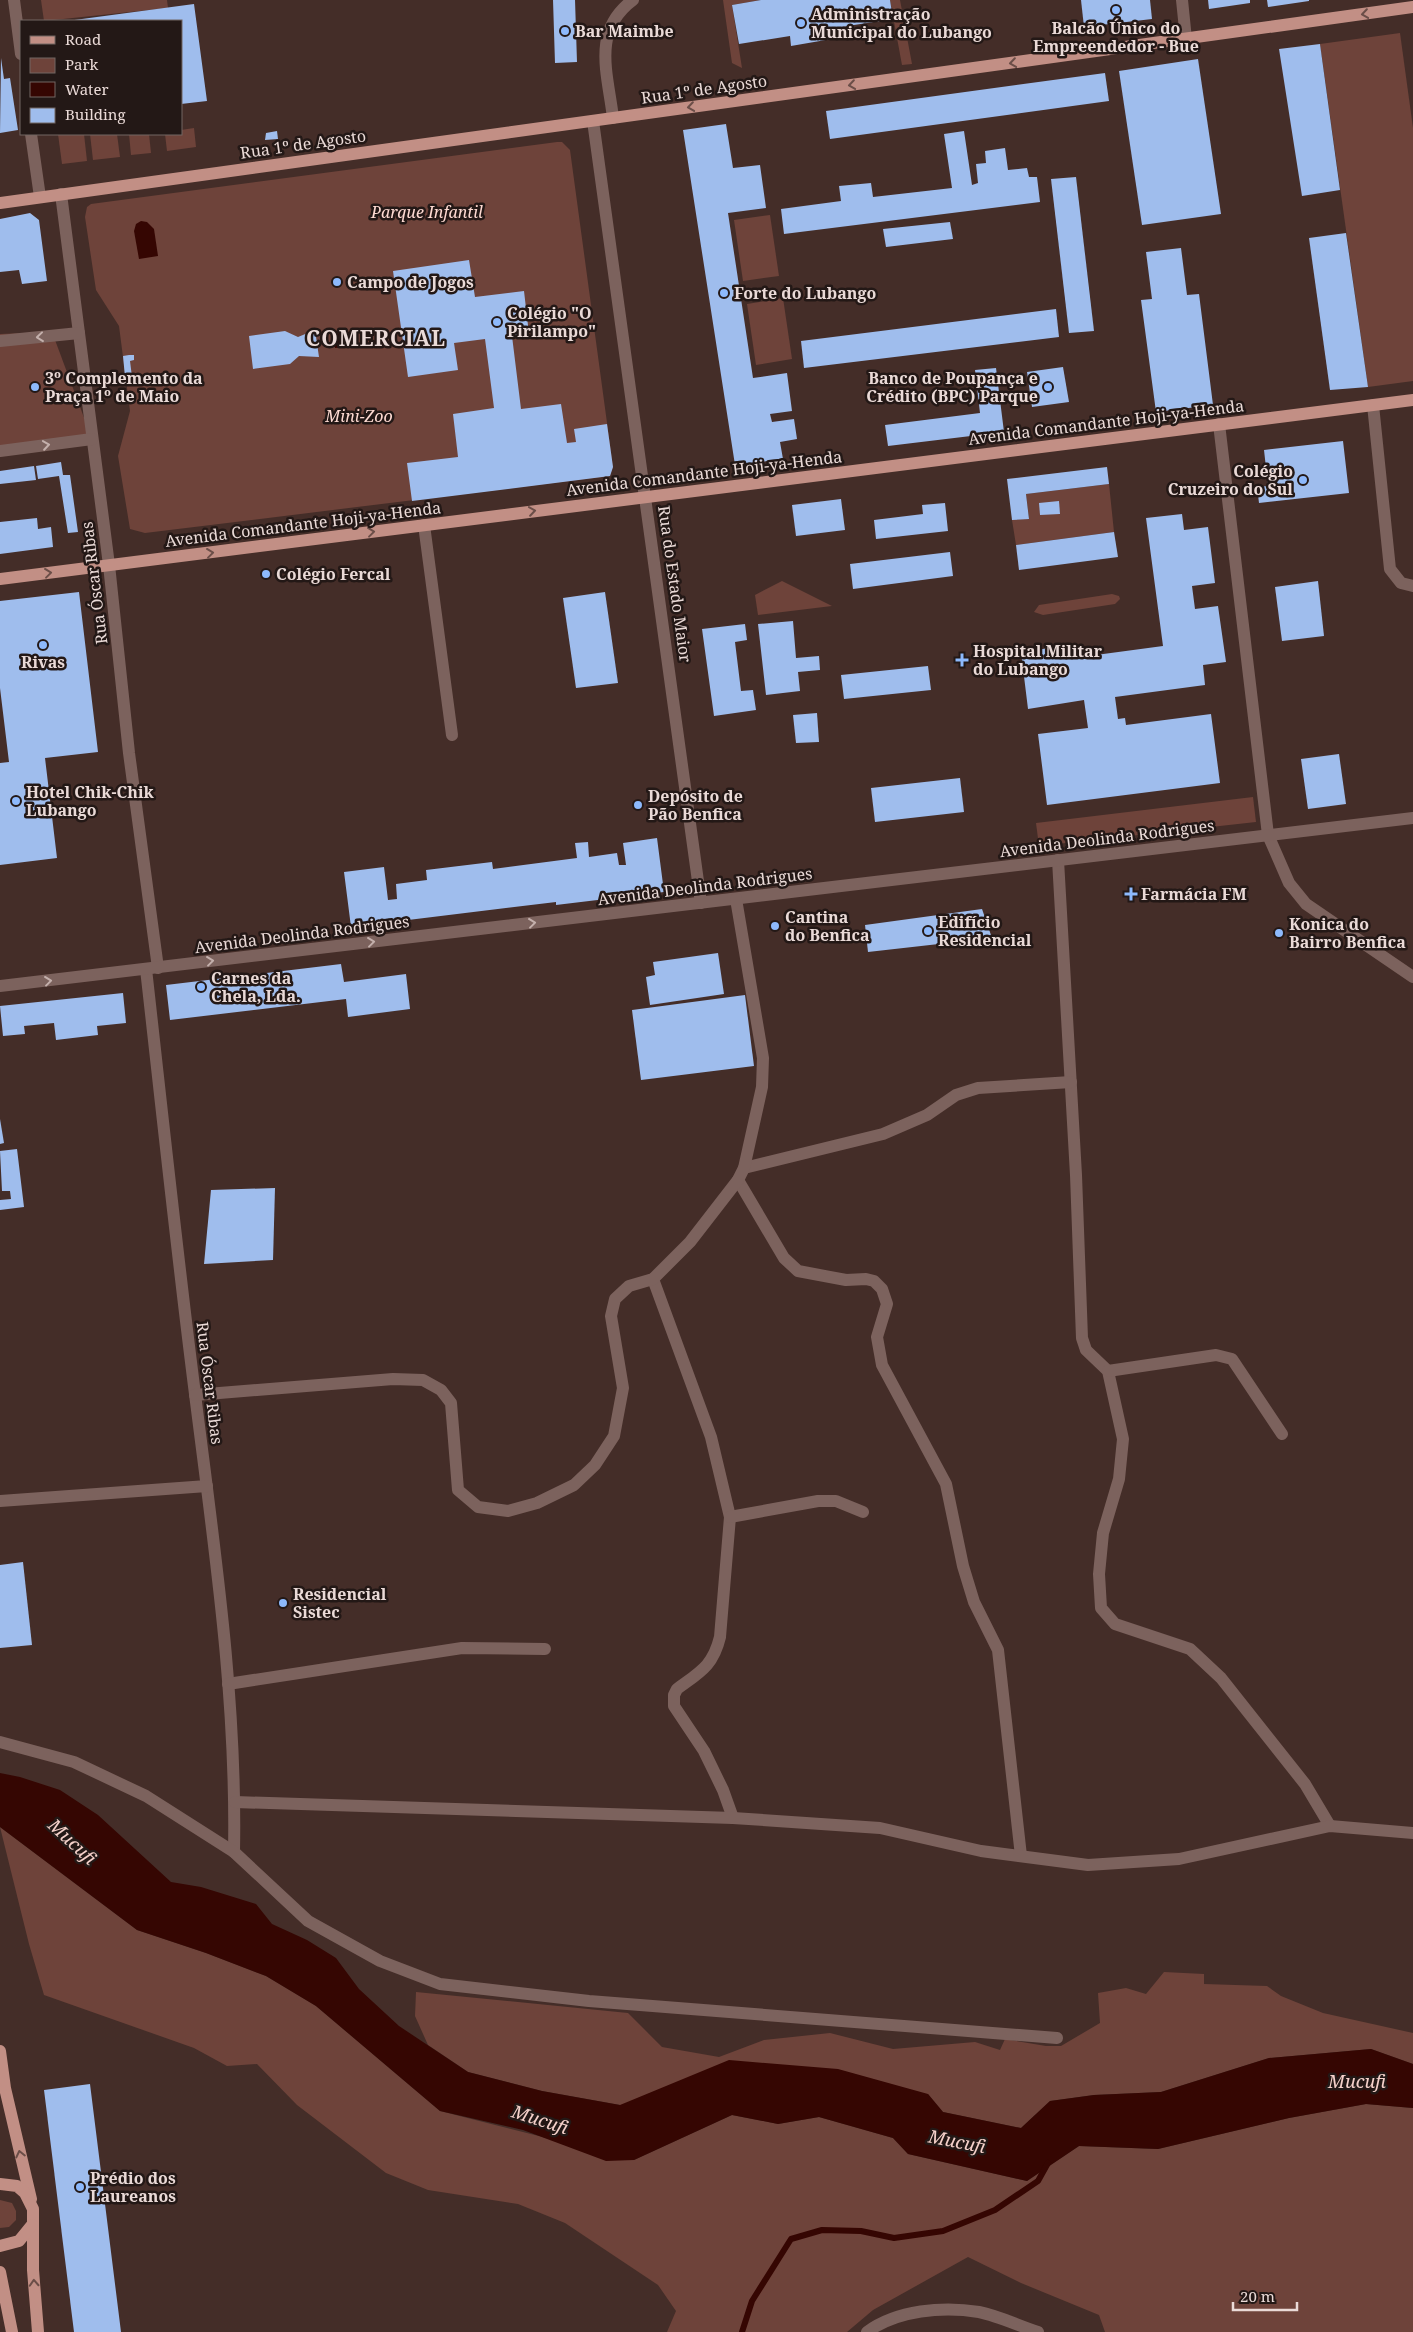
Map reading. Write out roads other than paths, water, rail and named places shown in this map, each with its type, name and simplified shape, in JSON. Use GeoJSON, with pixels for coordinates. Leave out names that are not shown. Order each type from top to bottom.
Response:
{"type":"FeatureCollection","features":[{"type":"Feature","properties":{"kind":"main road","name":"Rua 1º de Agosto"},"geometry":{"type":"LineString","coordinates":[[0,203],[1413,7]]}},
{"type":"Feature","properties":{"kind":"main road","name":"Avenida Comandante Hoji-ya-Henda"},"geometry":{"type":"LineString","coordinates":[[0,579],[1413,400]]}},
{"type":"Feature","properties":{"kind":"main road"},"geometry":{"type":"LineString","coordinates":[[0,2051],[5,2088],[33,2209],[32,2225],[38,2332]]}},
{"type":"Feature","properties":{"kind":"main road"},"geometry":{"type":"LineString","coordinates":[[0,2184],[17,2186],[31,2202]]}},
{"type":"Feature","properties":{"kind":"main road"},"geometry":{"type":"LineString","coordinates":[[0,2246],[19,2241],[32,2225]]}},
{"type":"Feature","properties":{"kind":"main road"},"geometry":{"type":"LineString","coordinates":[[0,2272],[12,2332]]}},
{"type":"Feature","properties":{"kind":"street"},"geometry":{"type":"LineString","coordinates":[[14,0],[20,46]]}},
{"type":"Feature","properties":{"kind":"street"},"geometry":{"type":"LineString","coordinates":[[613,118],[604,42],[611,22],[633,0]]}},
{"type":"Feature","properties":{"kind":"street"},"geometry":{"type":"LineString","coordinates":[[1182,0],[1186,39]]}},
{"type":"Feature","properties":{"kind":"street","name":"Rua do Estado Maior"},"geometry":{"type":"LineString","coordinates":[[593,121],[647,496],[701,903]]}},
{"type":"Feature","properties":{"kind":"street"},"geometry":{"type":"LineString","coordinates":[[32,135],[40,197]]}},
{"type":"Feature","properties":{"kind":"street","name":"Rua Óscar Ribas"},"geometry":{"type":"LineString","coordinates":[[61,194],[109,565],[195,1395],[207,1486],[228,1684],[235,1802],[234,1852]]}},
{"type":"Feature","properties":{"kind":"street"},"geometry":{"type":"LineString","coordinates":[[0,341],[79,333]]}},
{"type":"Feature","properties":{"kind":"street"},"geometry":{"type":"LineString","coordinates":[[1372,405],[1390,569],[1401,583],[1413,586]]}},
{"type":"Feature","properties":{"kind":"street"},"geometry":{"type":"LineString","coordinates":[[1219,424],[1268,835],[1289,883],[1306,904],[1413,977]]}},
{"type":"Feature","properties":{"kind":"street"},"geometry":{"type":"LineString","coordinates":[[0,451],[92,439]]}},
{"type":"Feature","properties":{"kind":"street"},"geometry":{"type":"LineString","coordinates":[[424,526],[452,735]]}},
{"type":"Feature","properties":{"kind":"street","name":"Avenida Deolinda Rodrigues"},"geometry":{"type":"LineString","coordinates":[[0,986],[1413,818]]}},
{"type":"Feature","properties":{"kind":"street"},"geometry":{"type":"LineString","coordinates":[[1058,860],[1082,1338],[1086,1350],[1108,1371],[1123,1439],[1119,1479],[1103,1533],[1099,1574],[1102,1608],[1115,1624],[1190,1649],[1221,1678],[1305,1784],[1330,1826]]}},
{"type":"Feature","properties":{"kind":"street"},"geometry":{"type":"LineString","coordinates":[[195,1395],[393,1379],[423,1380],[441,1390],[451,1403],[458,1490],[478,1507],[508,1511],[537,1503],[574,1485],[595,1465],[614,1436],[623,1388],[611,1316],[615,1299],[629,1286],[653,1279],[690,1242],[738,1180],[744,1168],[762,1087],[763,1058],[736,899]]}},
{"type":"Feature","properties":{"kind":"street"},"geometry":{"type":"LineString","coordinates":[[744,1168],[882,1134],[926,1115],[956,1095],[978,1088],[1070,1082]]}},
{"type":"Feature","properties":{"kind":"street"},"geometry":{"type":"LineString","coordinates":[[738,1180],[784,1258],[798,1271],[846,1280],[866,1279],[874,1281],[882,1289],[887,1304],[877,1337],[882,1365],[946,1484],[963,1566],[974,1602],[998,1650],[1021,1856]]}},
{"type":"Feature","properties":{"kind":"street"},"geometry":{"type":"LineString","coordinates":[[653,1279],[711,1437],[730,1517],[720,1637],[716,1654],[709,1665],[677,1689],[674,1695],[674,1706],[704,1751],[724,1790],[733,1818]]}},
{"type":"Feature","properties":{"kind":"street"},"geometry":{"type":"LineString","coordinates":[[1108,1371],[1216,1354],[1225,1356],[1232,1359],[1282,1434]]}},
{"type":"Feature","properties":{"kind":"street"},"geometry":{"type":"LineString","coordinates":[[0,1501],[207,1486]]}},
{"type":"Feature","properties":{"kind":"street"},"geometry":{"type":"LineString","coordinates":[[730,1517],[818,1501],[836,1501],[863,1512]]}},
{"type":"Feature","properties":{"kind":"street"},"geometry":{"type":"LineString","coordinates":[[228,1684],[462,1648],[545,1649]]}},
{"type":"Feature","properties":{"kind":"street"},"geometry":{"type":"LineString","coordinates":[[0,1742],[74,1762],[146,1796],[234,1852],[308,1921],[380,1961],[440,1984],[589,2001],[1057,2038]]}},
{"type":"Feature","properties":{"kind":"street"},"geometry":{"type":"LineString","coordinates":[[235,1802],[733,1818],[880,1828],[982,1851],[1088,1865],[1179,1858],[1330,1826],[1413,1833]]}},
{"type":"Feature","properties":{"kind":"street"},"geometry":{"type":"LineString","coordinates":[[866,2332],[876,2325],[925,2310],[979,2312],[1038,2332]]}},
{"type":"Feature","properties":{"kind":"water"},"geometry":{"type":"Polygon","coordinates":[[[141,221],[147,222],[154,229],[158,256],[139,259],[134,231],[136,224],[141,221]]]}},
{"type":"Feature","properties":{"kind":"water"},"geometry":{"type":"Polygon","coordinates":[[[355,331],[357,346],[335,348],[333,334],[355,331]]]}},
{"type":"Feature","properties":{"kind":"water","name":"Mucufi"},"geometry":{"type":"Polygon","coordinates":[[[0,1773],[20,1777],[60,1790],[98,1815],[171,1882],[201,1887],[256,1904],[272,1924],[307,1940],[336,1958],[359,1989],[399,2026],[468,2072],[542,2091],[620,2105],[729,2060],[838,2069],[928,2094],[943,2112],[1021,2128],[1050,2101],[1094,2095],[1161,2092],[1269,2058],[1371,2049],[1413,2064],[1413,2108],[1366,2104],[1289,2118],[1158,2149],[1079,2146],[1027,2181],[908,2154],[893,2138],[819,2117],[778,2124],[732,2115],[634,2160],[606,2161],[523,2130],[440,2111],[316,2006],[266,1976],[206,1953],[137,1930],[0,1827],[0,1773]]]}},
{"type":"Feature","properties":{"kind":"waterway"},"geometry":{"type":"LineString","coordinates":[[742,2332],[752,2301],[791,2239],[822,2230],[861,2231],[894,2238],[943,2231],[995,2210],[1038,2181],[1048,2163]]}},
{"type":"Feature","properties":{"kind":"place","name":"Balcão Único do Empreendedor - Bue"},"geometry":{"type":"Point","coordinates":[1116,10]}},
{"type":"Feature","properties":{"kind":"place","name":"Administração Municipal do Lubango"},"geometry":{"type":"Point","coordinates":[801,23]}},
{"type":"Feature","properties":{"kind":"place","name":"Bar Maimbe"},"geometry":{"type":"Point","coordinates":[565,31]}},
{"type":"Feature","properties":{"kind":"place","name":"Campo de Jogos"},"geometry":{"type":"Point","coordinates":[337,282]}},
{"type":"Feature","properties":{"kind":"place","name":"Forte do Lubango"},"geometry":{"type":"Point","coordinates":[724,293]}},
{"type":"Feature","properties":{"kind":"place","name":"Colégio \"O Pirilampo\""},"geometry":{"type":"Point","coordinates":[497,322]}},
{"type":"Feature","properties":{"kind":"place","name":"3º Complemento da Praça 1º de Maio"},"geometry":{"type":"Point","coordinates":[35,387]}},
{"type":"Feature","properties":{"kind":"place","name":"Banco de Poupança e Crédito (BPC) Parque"},"geometry":{"type":"Point","coordinates":[1048,387]}},
{"type":"Feature","properties":{"kind":"place","name":"Colégio Cruzeiro do Sul"},"geometry":{"type":"Point","coordinates":[1303,480]}},
{"type":"Feature","properties":{"kind":"place","name":"Colégio Fercal"},"geometry":{"type":"Point","coordinates":[266,574]}},
{"type":"Feature","properties":{"kind":"place","name":"Rivas"},"geometry":{"type":"Point","coordinates":[43,645]}},
{"type":"Feature","properties":{"kind":"place","name":"Hospital Militar do Lubango"},"geometry":{"type":"Point","coordinates":[962,660]}},
{"type":"Feature","properties":{"kind":"place","name":"Hotel Chik-Chik Lubango"},"geometry":{"type":"Point","coordinates":[16,801]}},
{"type":"Feature","properties":{"kind":"place","name":"Depósito de Pão Benfica"},"geometry":{"type":"Point","coordinates":[638,805]}},
{"type":"Feature","properties":{"kind":"place","name":"Farmácia FM"},"geometry":{"type":"Point","coordinates":[1131,894]}},
{"type":"Feature","properties":{"kind":"place","name":"Cantina do Benfica"},"geometry":{"type":"Point","coordinates":[775,926]}},
{"type":"Feature","properties":{"kind":"place","name":"Edifício Residencial"},"geometry":{"type":"Point","coordinates":[928,931]}},
{"type":"Feature","properties":{"kind":"place","name":"Konica do Bairro Benfica"},"geometry":{"type":"Point","coordinates":[1279,933]}},
{"type":"Feature","properties":{"kind":"place","name":"Carnes da Chela, Lda."},"geometry":{"type":"Point","coordinates":[201,987]}},
{"type":"Feature","properties":{"kind":"place","name":"Residencial Sistec"},"geometry":{"type":"Point","coordinates":[283,1603]}},
{"type":"Feature","properties":{"kind":"place","name":"Prédio dos Laureanos"},"geometry":{"type":"Point","coordinates":[80,2187]}},
{"type":"Feature","properties":{"kind":"district","name":"COMERCIAL"},"geometry":{"type":"Point","coordinates":[376,339]}},
{"type":"Feature","properties":{"kind":"park label","name":"Parque Infantil"},"geometry":{"type":"Point","coordinates":[427,212]}},
{"type":"Feature","properties":{"kind":"park label","name":"Mini-Zoo"},"geometry":{"type":"Point","coordinates":[359,416]}}]}
